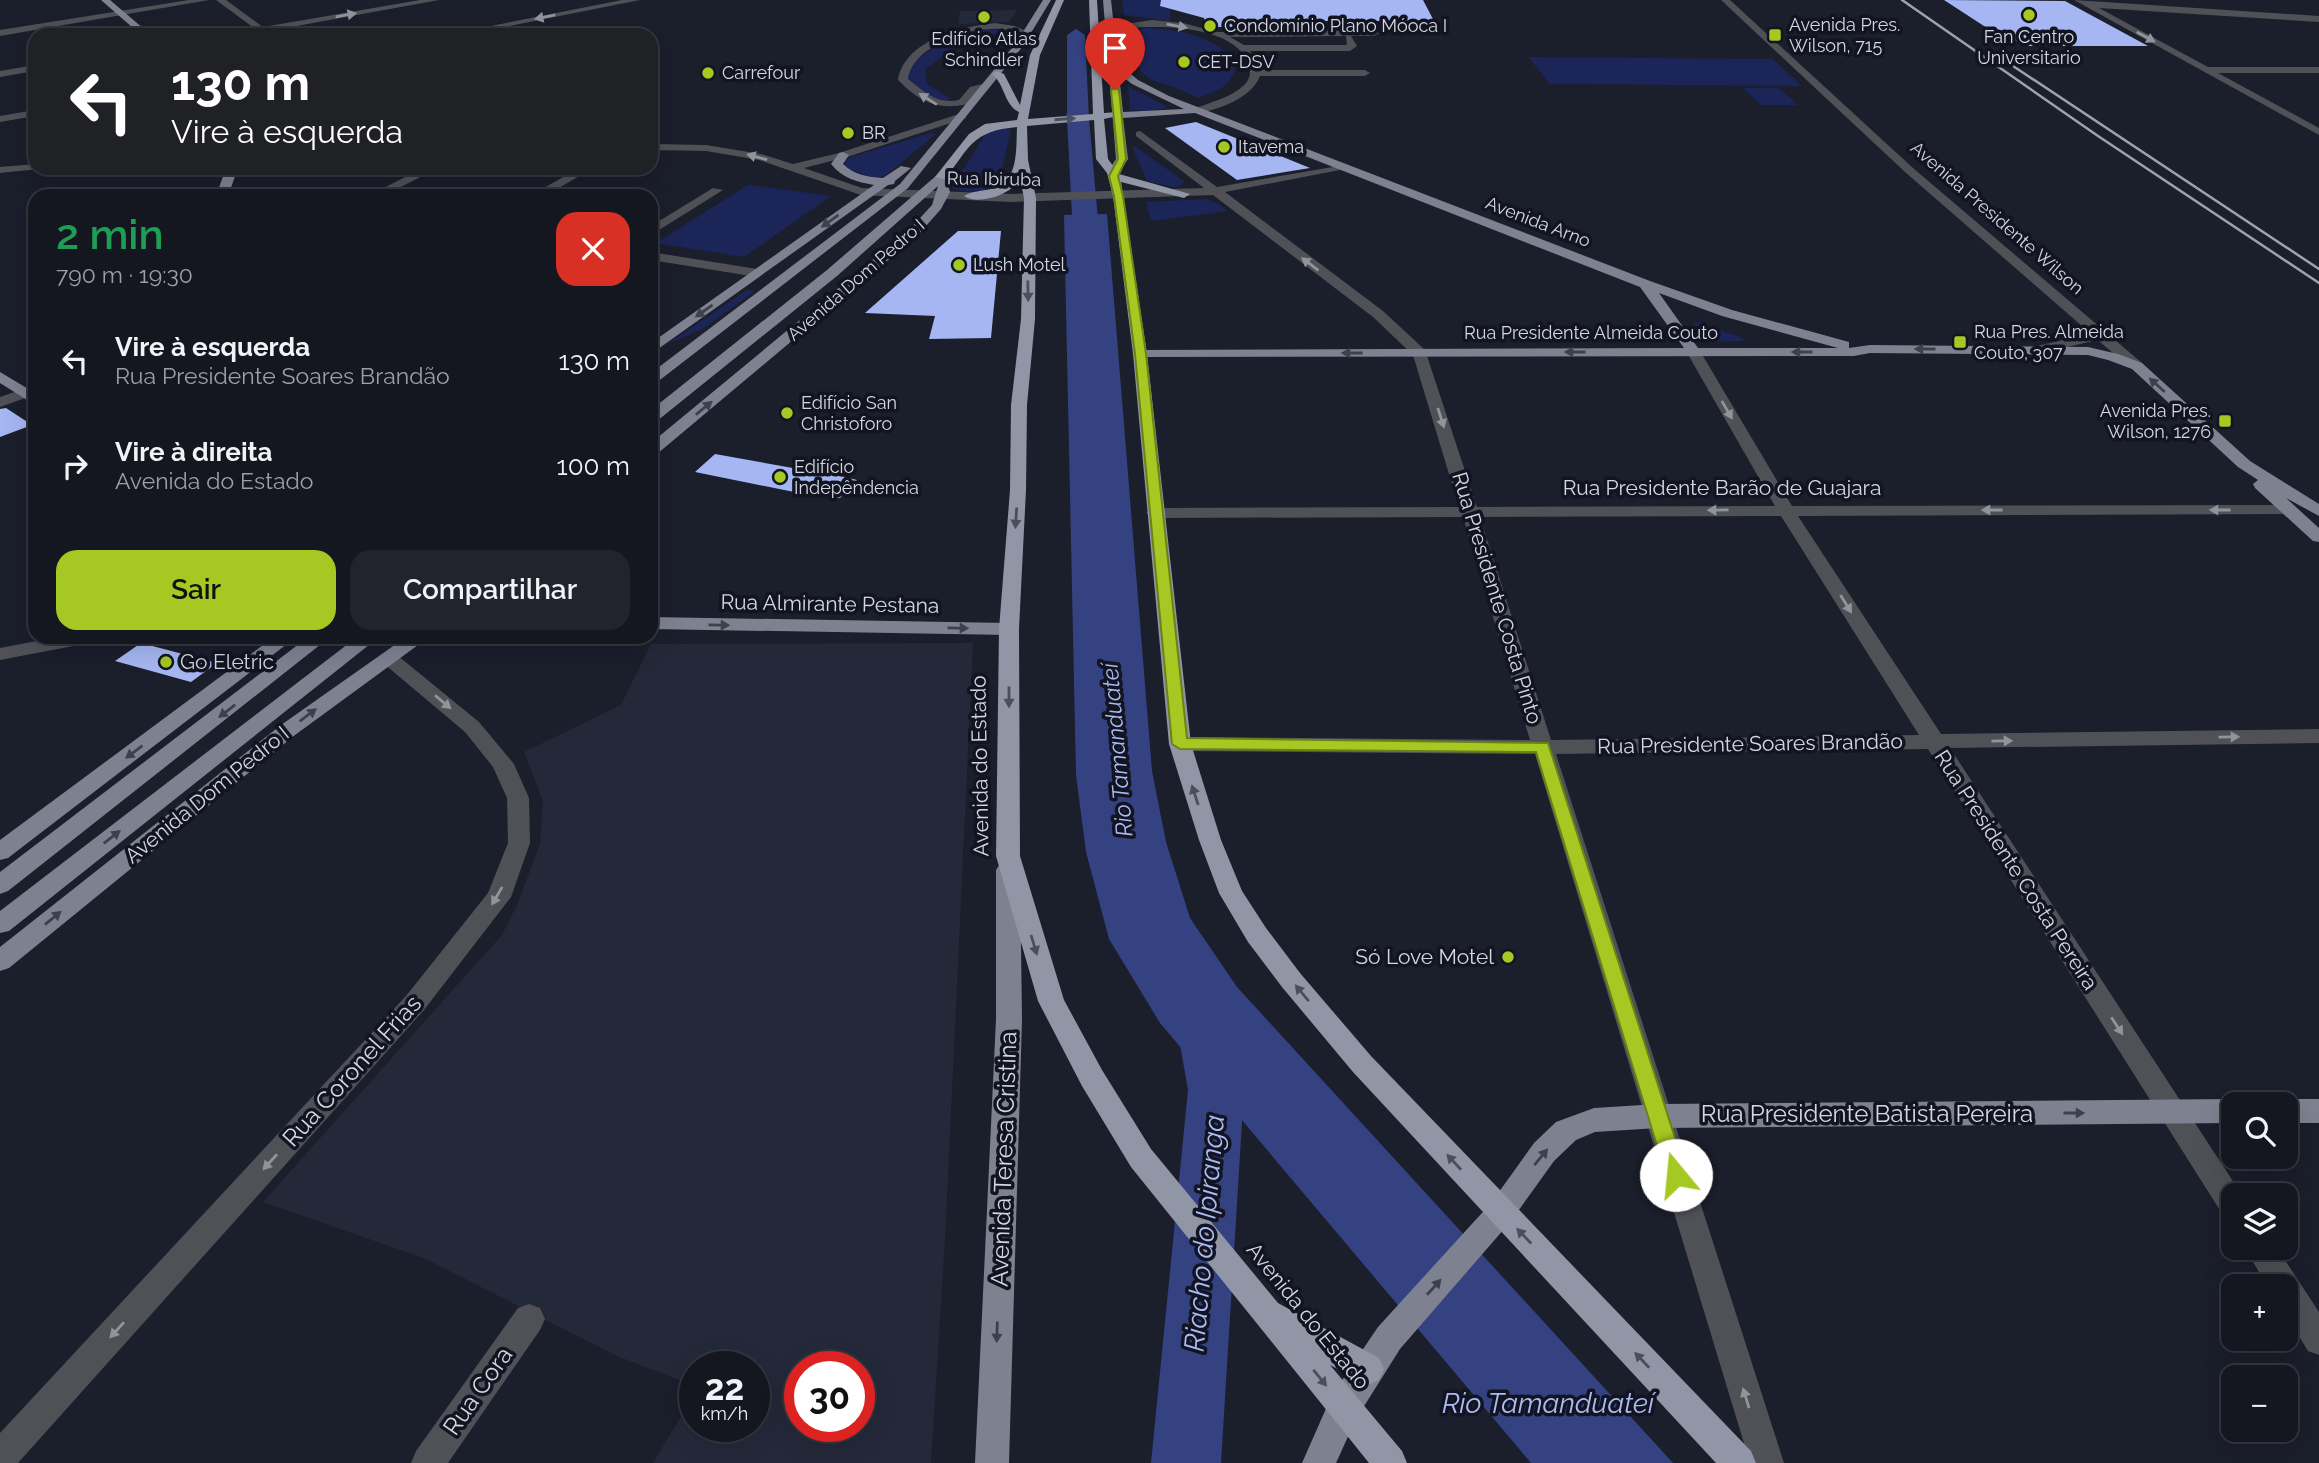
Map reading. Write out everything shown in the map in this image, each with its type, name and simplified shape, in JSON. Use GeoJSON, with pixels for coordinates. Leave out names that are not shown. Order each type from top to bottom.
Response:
{"type":"FeatureCollection","features":[{"type":"Feature","properties":{"kind":"highway","name":"Avenida do Estado"},"geometry":{"type":"LineString","coordinates":[[1060,0],[1035,55],[1023,116],[1022,160],[1036,198],[1019,405],[1018,490],[1009,629],[1008,856],[1051,1001],[1092,1078],[1141,1158],[1390,1463]]}},
{"type":"Feature","properties":{"kind":"highway"},"geometry":{"type":"LineString","coordinates":[[1093,0],[1102,159],[1113,185],[1140,354],[1180,744],[1191,786],[1231,893],[1257,935],[1362,1064],[1495,1219],[1739,1463]]}},
{"type":"Feature","properties":{"kind":"highway"},"geometry":{"type":"LineString","coordinates":[[997,74],[1001,76],[1023,116]]}},
{"type":"Feature","properties":{"kind":"highway"},"geometry":{"type":"LineString","coordinates":[[941,177],[973,136],[981,130],[1023,116],[1117,115]]}},
{"type":"Feature","properties":{"kind":"highway"},"geometry":{"type":"LineString","coordinates":[[970,196],[998,192],[1012,184],[1022,160]]}},
{"type":"Feature","properties":{"kind":"highway"},"geometry":{"type":"LineString","coordinates":[[1113,185],[1184,194]]}},
{"type":"Feature","properties":{"kind":"highway"},"geometry":{"type":"LineString","coordinates":[[1266,1311],[1368,1369]]}},
{"type":"Feature","properties":{"kind":"main road"},"geometry":{"type":"LineString","coordinates":[[105,0],[138,28]]}},
{"type":"Feature","properties":{"kind":"main road"},"geometry":{"type":"LineString","coordinates":[[886,182],[942,143],[1027,34],[1047,0]]}},
{"type":"Feature","properties":{"kind":"main road"},"geometry":{"type":"LineString","coordinates":[[1107,0],[1122,159],[1113,185]]}},
{"type":"Feature","properties":{"kind":"main road","name":"Avenida Arno"},"geometry":{"type":"LineString","coordinates":[[1113,64],[1147,89],[1198,111],[1645,284],[1727,313],[1870,349]]}},
{"type":"Feature","properties":{"kind":"main road"},"geometry":{"type":"LineString","coordinates":[[1117,115],[1198,111]]}},
{"type":"Feature","properties":{"kind":"main road","name":"Avenida Dom Pedro I"},"geometry":{"type":"LineString","coordinates":[[658,375],[895,193],[942,143]]}},
{"type":"Feature","properties":{"kind":"main road"},"geometry":{"type":"LineString","coordinates":[[837,157],[826,166],[834,175],[868,186]]}},
{"type":"Feature","properties":{"kind":"main road"},"geometry":{"type":"LineString","coordinates":[[658,347],[868,186],[941,177],[946,187],[944,195]]}},
{"type":"Feature","properties":{"kind":"main road","name":"Avenida Dom Pedro I"},"geometry":{"type":"LineString","coordinates":[[658,413],[854,255],[941,177]]}},
{"type":"Feature","properties":{"kind":"main road","name":"Avenida Dom Pedro I"},"geometry":{"type":"LineString","coordinates":[[658,445],[914,232],[944,195]]}},
{"type":"Feature","properties":{"kind":"main road"},"geometry":{"type":"LineString","coordinates":[[757,273],[787,277],[854,255]]}},
{"type":"Feature","properties":{"kind":"main road"},"geometry":{"type":"LineString","coordinates":[[742,284],[773,288],[783,297],[771,323]]}},
{"type":"Feature","properties":{"kind":"main road","name":"Rua Presidente Costa Pereira"},"geometry":{"type":"LineString","coordinates":[[1645,284],[1681,318],[1693,351]]}},
{"type":"Feature","properties":{"kind":"main road"},"geometry":{"type":"LineString","coordinates":[[1681,318],[1727,313]]}},
{"type":"Feature","properties":{"kind":"main road"},"geometry":{"type":"LineString","coordinates":[[658,350],[715,331]]}},
{"type":"Feature","properties":{"kind":"main road"},"geometry":{"type":"LineString","coordinates":[[742,378],[743,346]]}},
{"type":"Feature","properties":{"kind":"main road","name":"Rua Presidente Almeida Couto"},"geometry":{"type":"LineString","coordinates":[[1140,354],[2042,349],[2100,353],[2137,366]]}},
{"type":"Feature","properties":{"kind":"main road","name":"Avenida Presidente Wilson"},"geometry":{"type":"LineString","coordinates":[[2137,366],[2319,537]]}},
{"type":"Feature","properties":{"kind":"main road"},"geometry":{"type":"LineString","coordinates":[[0,376],[28,395]]}},
{"type":"Feature","properties":{"kind":"main road","name":"Avenida Presidente Wilson"},"geometry":{"type":"LineString","coordinates":[[2244,464],[2319,511]]}},
{"type":"Feature","properties":{"kind":"main road","name":"Rua Almirante Pestana"},"geometry":{"type":"LineString","coordinates":[[658,623],[1009,629]]}},
{"type":"Feature","properties":{"kind":"main road"},"geometry":{"type":"LineString","coordinates":[[0,852],[295,644]]}},
{"type":"Feature","properties":{"kind":"main road"},"geometry":{"type":"LineString","coordinates":[[0,885],[295,644]]}},
{"type":"Feature","properties":{"kind":"main road","name":"Avenida Dom Pedro I"},"geometry":{"type":"LineString","coordinates":[[0,924],[360,644]]}},
{"type":"Feature","properties":{"kind":"main road","name":"Avenida Dom Pedro I"},"geometry":{"type":"LineString","coordinates":[[0,961],[288,730],[410,644]]}},
{"type":"Feature","properties":{"kind":"main road","name":"Avenida Teresa Cristina"},"geometry":{"type":"LineString","coordinates":[[992,1463],[1009,1019],[1008,856]]}},
{"type":"Feature","properties":{"kind":"main road","name":"Rua Presidente Batista Pereira"},"geometry":{"type":"LineString","coordinates":[[1495,1219],[1544,1152],[1566,1131],[1594,1121],[1658,1116],[2221,1111]]}},
{"type":"Feature","properties":{"kind":"main road"},"geometry":{"type":"LineString","coordinates":[[2298,1111],[2319,1111]]}},
{"type":"Feature","properties":{"kind":"main road"},"geometry":{"type":"LineString","coordinates":[[1319,1463],[1344,1407],[1389,1338],[1495,1219]]}},
{"type":"Feature","properties":{"kind":"street"},"geometry":{"type":"LineString","coordinates":[[32,28],[205,0]]}},
{"type":"Feature","properties":{"kind":"street"},"geometry":{"type":"LineString","coordinates":[[220,0],[259,28]]}},
{"type":"Feature","properties":{"kind":"street"},"geometry":{"type":"LineString","coordinates":[[385,0],[397,6]]}},
{"type":"Feature","properties":{"kind":"street"},"geometry":{"type":"LineString","coordinates":[[273,28],[436,0]]}},
{"type":"Feature","properties":{"kind":"street"},"geometry":{"type":"LineString","coordinates":[[487,28],[636,0]]}},
{"type":"Feature","properties":{"kind":"street","name":"Avenida Presidente Wilson"},"geometry":{"type":"LineString","coordinates":[[1725,0],[1909,170],[2137,366]]}},
{"type":"Feature","properties":{"kind":"street"},"geometry":{"type":"LineString","coordinates":[[2082,2],[2319,19]]}},
{"type":"Feature","properties":{"kind":"street"},"geometry":{"type":"LineString","coordinates":[[2082,2],[2319,132]]}},
{"type":"Feature","properties":{"kind":"street"},"geometry":{"type":"LineString","coordinates":[[2255,3],[2319,31]]}},
{"type":"Feature","properties":{"kind":"street"},"geometry":{"type":"LineString","coordinates":[[1109,27],[1159,23],[1214,34],[1374,33]]}},
{"type":"Feature","properties":{"kind":"street"},"geometry":{"type":"LineString","coordinates":[[988,84],[974,89],[963,102],[938,105],[929,102],[903,80],[902,72],[911,57],[945,38],[975,28],[1009,27],[1027,34]]}},
{"type":"Feature","properties":{"kind":"street"},"geometry":{"type":"LineString","coordinates":[[0,33],[28,29]]}},
{"type":"Feature","properties":{"kind":"street"},"geometry":{"type":"LineString","coordinates":[[1198,111],[1240,93],[1252,84],[1256,73],[1253,61],[1242,48],[1214,34]]}},
{"type":"Feature","properties":{"kind":"street"},"geometry":{"type":"LineString","coordinates":[[1242,48],[1350,48],[1352,46],[1349,38]]}},
{"type":"Feature","properties":{"kind":"street"},"geometry":{"type":"LineString","coordinates":[[0,74],[28,69]]}},
{"type":"Feature","properties":{"kind":"street"},"geometry":{"type":"LineString","coordinates":[[2207,70],[2319,70]]}},
{"type":"Feature","properties":{"kind":"street"},"geometry":{"type":"LineString","coordinates":[[1256,73],[1365,73]]}},
{"type":"Feature","properties":{"kind":"street"},"geometry":{"type":"LineString","coordinates":[[0,119],[28,114]]}},
{"type":"Feature","properties":{"kind":"street"},"geometry":{"type":"LineString","coordinates":[[789,168],[837,157],[962,116]]}},
{"type":"Feature","properties":{"kind":"street","name":"Rua Presidente Costa Pinto"},"geometry":{"type":"LineString","coordinates":[[1140,134],[1378,314],[1420,353],[1767,1463]]}},
{"type":"Feature","properties":{"kind":"street","name":"Rua Ibiruba"},"geometry":{"type":"LineString","coordinates":[[658,147],[735,152],[761,157],[849,189],[868,186],[895,193],[1036,198],[1113,185],[1184,194],[1339,167]]}},
{"type":"Feature","properties":{"kind":"street"},"geometry":{"type":"LineString","coordinates":[[0,170],[28,168]]}},
{"type":"Feature","properties":{"kind":"street"},"geometry":{"type":"LineString","coordinates":[[388,189],[418,175]]}},
{"type":"Feature","properties":{"kind":"street"},"geometry":{"type":"LineString","coordinates":[[549,189],[574,175]]}},
{"type":"Feature","properties":{"kind":"street"},"geometry":{"type":"LineString","coordinates":[[658,227],[717,190]]}},
{"type":"Feature","properties":{"kind":"street"},"geometry":{"type":"LineString","coordinates":[[658,257],[757,273]]}},
{"type":"Feature","properties":{"kind":"street"},"geometry":{"type":"LineString","coordinates":[[658,271],[742,284]]}},
{"type":"Feature","properties":{"kind":"street","name":"Rua Presidente Almeida Couto"},"geometry":{"type":"LineString","coordinates":[[2042,349],[2055,344],[2083,341],[2088,338],[2084,331],[2089,326]]}},
{"type":"Feature","properties":{"kind":"street","name":"Rua Presidente Costa Pereira"},"geometry":{"type":"LineString","coordinates":[[1693,351],[1786,510],[2221,1188]]}},
{"type":"Feature","properties":{"kind":"street"},"geometry":{"type":"LineString","coordinates":[[0,402],[28,396]]}},
{"type":"Feature","properties":{"kind":"street","name":"Rua Presidente Barão de Guajara"},"geometry":{"type":"LineString","coordinates":[[1155,513],[2288,509]]}},
{"type":"Feature","properties":{"kind":"street"},"geometry":{"type":"LineString","coordinates":[[0,654],[52,644]]}},
{"type":"Feature","properties":{"kind":"street","name":"Rua Coronel Frias"},"geometry":{"type":"LineString","coordinates":[[0,1458],[415,1003],[499,897],[519,844],[519,798],[503,764],[472,727],[390,659]]}},
{"type":"Feature","properties":{"kind":"street","name":"Rua Presidente Soares Brandão"},"geometry":{"type":"LineString","coordinates":[[1180,744],[1543,747],[2319,736]]}},
{"type":"Feature","properties":{"kind":"street"},"geometry":{"type":"LineString","coordinates":[[2298,1307],[2319,1340]]}},
{"type":"Feature","properties":{"kind":"street","name":"Rua Cora"},"geometry":{"type":"LineString","coordinates":[[428,1463],[529,1319]]}},
{"type":"Feature","properties":{"kind":"shaded area"},"geometry":{"type":"Polygon","coordinates":[[[1122,0],[1170,0],[1170,21],[1124,15],[1122,0]]]}},
{"type":"Feature","properties":{"kind":"shaded area"},"geometry":{"type":"Polygon","coordinates":[[[1017,10],[1009,22],[958,24],[960,11],[1017,10]]]}},
{"type":"Feature","properties":{"kind":"shaded area"},"geometry":{"type":"Polygon","coordinates":[[[989,28],[1001,32],[951,49],[925,70],[927,84],[950,98],[948,101],[928,98],[907,78],[907,70],[935,47],[953,38],[989,28]]]}},
{"type":"Feature","properties":{"kind":"shaded area"},"geometry":{"type":"Polygon","coordinates":[[[1144,28],[1193,35],[1216,45],[1234,61],[1234,73],[1228,83],[1219,90],[1198,98],[1150,79],[1143,73],[1134,51],[1133,32],[1144,28]]]}},
{"type":"Feature","properties":{"kind":"shaded area"},"geometry":{"type":"Polygon","coordinates":[[[1528,57],[1773,59],[1802,86],[1550,84],[1528,57]]]}},
{"type":"Feature","properties":{"kind":"shaded area"},"geometry":{"type":"Polygon","coordinates":[[[1128,86],[1166,106],[1167,108],[1130,110],[1128,86]]]}},
{"type":"Feature","properties":{"kind":"shaded area"},"geometry":{"type":"Polygon","coordinates":[[[1743,88],[1779,88],[1798,105],[1761,105],[1743,88]]]}},
{"type":"Feature","properties":{"kind":"shaded area"},"geometry":{"type":"Polygon","coordinates":[[[1005,128],[1011,130],[998,187],[975,191],[952,188],[986,133],[1005,128]]]}},
{"type":"Feature","properties":{"kind":"shaded area"},"geometry":{"type":"Polygon","coordinates":[[[931,133],[936,134],[885,176],[874,178],[844,168],[851,157],[931,133]]]}},
{"type":"Feature","properties":{"kind":"shaded area"},"geometry":{"type":"Polygon","coordinates":[[[1132,147],[1136,147],[1184,181],[1182,185],[1174,187],[1147,181],[1132,147]]]}},
{"type":"Feature","properties":{"kind":"shaded area"},"geometry":{"type":"Polygon","coordinates":[[[748,185],[831,196],[744,257],[658,242],[748,185]]]}},
{"type":"Feature","properties":{"kind":"shaded area"},"geometry":{"type":"Polygon","coordinates":[[[1207,199],[1227,211],[1151,221],[1146,202],[1207,199]]]}},
{"type":"Feature","properties":{"kind":"shaded area"},"geometry":{"type":"Polygon","coordinates":[[[747,290],[755,291],[704,328],[666,345],[747,290]]]}},
{"type":"Feature","properties":{"kind":"shaded area"},"geometry":{"type":"Polygon","coordinates":[[[1697,322],[1745,341],[1707,342],[1693,325],[1697,322]]]}},
{"type":"Feature","properties":{"kind":"shaded area"},"geometry":{"type":"Polygon","coordinates":[[[973,643],[945,1240],[931,1463],[653,1463],[679,1420],[679,1442],[770,1442],[770,1351],[679,1351],[679,1380],[617,1356],[426,1259],[263,1202],[502,935],[517,905],[540,844],[543,801],[524,752],[621,705],[651,644],[973,643]]]}},
{"type":"Feature","properties":{"kind":"water","name":"Rio Tamanduateí"},"geometry":{"type":"Polygon","coordinates":[[[1107,214],[1152,771],[1166,842],[1190,918],[1237,987],[1673,1463],[1531,1463],[1160,1023],[1109,939],[1086,852],[1076,775],[1064,215],[1107,214]]]}},
{"type":"Feature","properties":{"kind":"building"},"geometry":{"type":"Polygon","coordinates":[[[1161,0],[1423,0],[1434,21],[1253,21],[1255,27],[1208,27],[1204,18],[1160,6],[1161,0]]]}},
{"type":"Feature","properties":{"kind":"building","name":"Fan Centro Universitario"},"geometry":{"type":"Polygon","coordinates":[[[1944,0],[2065,1],[2148,46],[2024,46],[1994,27],[1987,28],[1944,0]]]}},
{"type":"Feature","properties":{"kind":"building","name":"Itavema"},"geometry":{"type":"Polygon","coordinates":[[[1196,122],[1310,168],[1237,180],[1165,128],[1196,122]]]}},
{"type":"Feature","properties":{"kind":"building","name":"Lush Motel"},"geometry":{"type":"Polygon","coordinates":[[[958,231],[1001,231],[991,338],[929,339],[935,316],[865,313],[958,231]]]}},
{"type":"Feature","properties":{"kind":"building"},"geometry":{"type":"Polygon","coordinates":[[[6,408],[28,422],[28,426],[0,437],[0,409],[6,408]]]}},
{"type":"Feature","properties":{"kind":"building","name":"Edifício Indepêndencia"},"geometry":{"type":"Polygon","coordinates":[[[715,454],[815,472],[816,470],[857,480],[840,498],[811,493],[809,495],[695,472],[715,454]]]}},
{"type":"Feature","properties":{"kind":"building","name":"Go Eletric"},"geometry":{"type":"Polygon","coordinates":[[[140,644],[145,644],[217,663],[191,682],[115,661],[140,644]]]}},
{"type":"Feature","properties":{"kind":"waterway","name":"Rio Tamanduateí"},"geometry":{"type":"LineString","coordinates":[[1076,35],[1078,119],[1089,274]]}},
{"type":"Feature","properties":{"kind":"waterway","name":"Riacho do Ipiranga"},"geometry":{"type":"LineString","coordinates":[[1186,1463],[1216,1090],[1205,1033]]}},
{"type":"Feature","properties":{"kind":"railway"},"geometry":{"type":"LineString","coordinates":[[1902,0],[2098,136],[2319,283]]}},
{"type":"Feature","properties":{"kind":"railway"},"geometry":{"type":"LineString","coordinates":[[2010,64],[2319,269]]}},
{"type":"Feature","properties":{"kind":"place","name":"Fan Centro Universitario"},"geometry":{"type":"Point","coordinates":[2029,15]}},
{"type":"Feature","properties":{"kind":"place","name":"Edifício Atlas Schindler"},"geometry":{"type":"Point","coordinates":[984,17]}},
{"type":"Feature","properties":{"kind":"place","name":"Condomínio Plano Móoca I"},"geometry":{"type":"Point","coordinates":[1210,26]}},
{"type":"Feature","properties":{"kind":"place","name":"Avenida Pres. Wilson, 715"},"geometry":{"type":"Point","coordinates":[1775,35]}},
{"type":"Feature","properties":{"kind":"place","name":"CET-DSV"},"geometry":{"type":"Point","coordinates":[1184,62]}},
{"type":"Feature","properties":{"kind":"place","name":"Carrefour"},"geometry":{"type":"Point","coordinates":[708,73]}},
{"type":"Feature","properties":{"kind":"place","name":"BR"},"geometry":{"type":"Point","coordinates":[848,133]}},
{"type":"Feature","properties":{"kind":"place","name":"Itavema"},"geometry":{"type":"Point","coordinates":[1224,147]}},
{"type":"Feature","properties":{"kind":"place","name":"Lush Motel"},"geometry":{"type":"Point","coordinates":[959,265]}},
{"type":"Feature","properties":{"kind":"place","name":"Rua Pres. Almeida Couto, 307"},"geometry":{"type":"Point","coordinates":[1960,342]}},
{"type":"Feature","properties":{"kind":"place","name":"Edifício San Christoforo"},"geometry":{"type":"Point","coordinates":[787,413]}},
{"type":"Feature","properties":{"kind":"place","name":"Avenida Pres. Wilson, 1276"},"geometry":{"type":"Point","coordinates":[2225,421]}},
{"type":"Feature","properties":{"kind":"place","name":"Edifício Indepêndencia"},"geometry":{"type":"Point","coordinates":[780,477]}},
{"type":"Feature","properties":{"kind":"place","name":"Go Eletric"},"geometry":{"type":"Point","coordinates":[166,662]}},
{"type":"Feature","properties":{"kind":"place","name":"Só Love Motel"},"geometry":{"type":"Point","coordinates":[1508,957]}},
{"type":"Feature","properties":{"kind":"route"},"geometry":{"type":"LineString","coordinates":[[1115,90],[1122,159],[1113,176],[1119,196],[1140,354],[1180,744],[1543,747],[1676,1175]]}}]}
